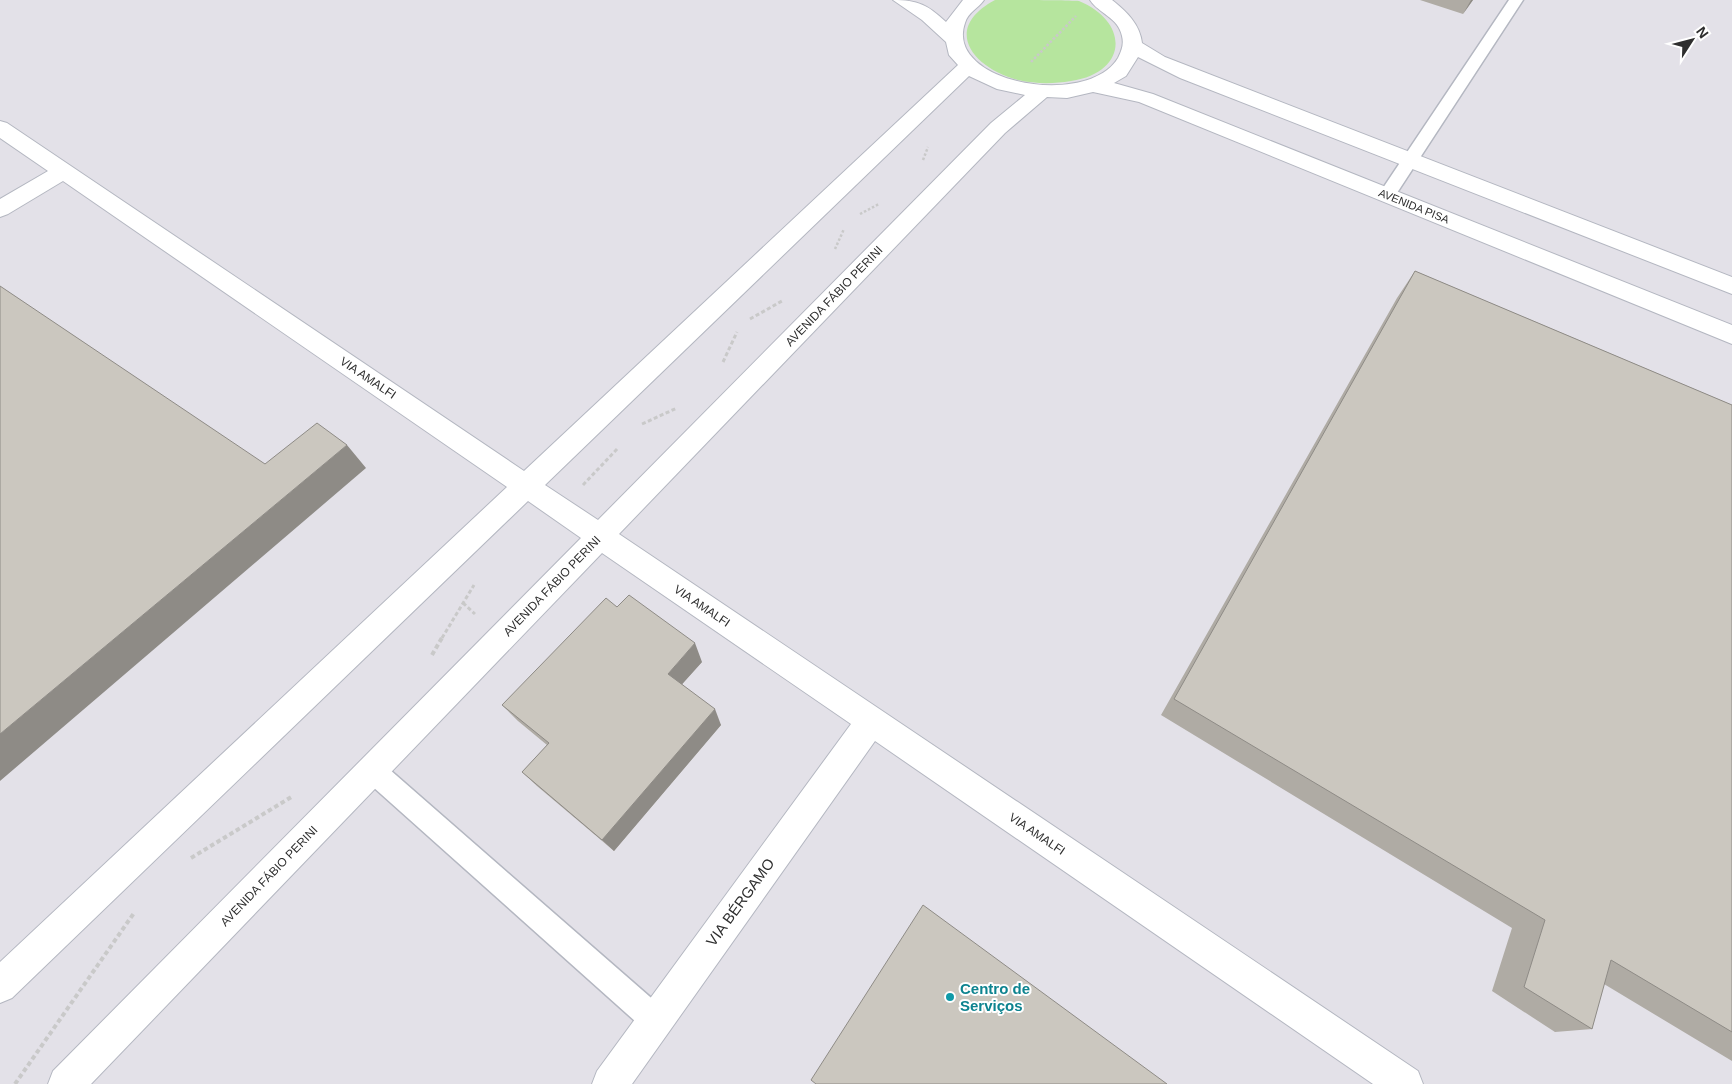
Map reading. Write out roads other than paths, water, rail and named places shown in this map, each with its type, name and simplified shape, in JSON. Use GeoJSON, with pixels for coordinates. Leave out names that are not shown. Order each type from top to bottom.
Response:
{"type":"FeatureCollection","features":[{"type":"Feature","properties":{"kind":"street"},"geometry":{"type":"LineString","coordinates":[[902,0],[929,16],[953,38]]}},
{"type":"Feature","properties":{"kind":"street"},"geometry":{"type":"LineString","coordinates":[[974,0],[959,14],[953,26],[953,38],[958,52],[980,74],[1008,86],[1041,92],[1069,92],[1094,86],[1123,69],[1130,58],[1133,46],[1131,32],[1124,19],[1099,0]]}},
{"type":"Feature","properties":{"kind":"street"},"geometry":{"type":"LineString","coordinates":[[1124,19],[1129,0]]}},
{"type":"Feature","properties":{"kind":"street"},"geometry":{"type":"LineString","coordinates":[[1133,46],[1172,68],[1732,286]]}},
{"type":"Feature","properties":{"kind":"street"},"geometry":{"type":"LineString","coordinates":[[0,986],[969,65]]}},
{"type":"Feature","properties":{"kind":"street","name":"AVENIDA PISA"},"geometry":{"type":"LineString","coordinates":[[1094,86],[1127,92],[1146,98],[1732,334]]}},
{"type":"Feature","properties":{"kind":"street","name":"AVENIDA FÁBIO PERINI"},"geometry":{"type":"LineString","coordinates":[[66,1084],[998,128],[1041,92]]}},
{"type":"Feature","properties":{"kind":"street","name":"VIA AMALFI"},"geometry":{"type":"LineString","coordinates":[[0,128],[1405,1084]]}},
{"type":"Feature","properties":{"kind":"street"},"geometry":{"type":"LineString","coordinates":[[0,209],[63,171]]}},
{"type":"Feature","properties":{"kind":"street","name":"VIA BÉRGAMO"},"geometry":{"type":"LineString","coordinates":[[610,1084],[871,721]]}},
{"type":"Feature","properties":{"kind":"lane"},"geometry":{"type":"LineString","coordinates":[[1387,195],[1516,0]]}},
{"type":"Feature","properties":{"kind":"lane"},"geometry":{"type":"LineString","coordinates":[[372,770],[655,1020]]}},
{"type":"Feature","properties":{"kind":"place","name":"Centro de Serviços"},"geometry":{"type":"Point","coordinates":[950,997]}}]}
